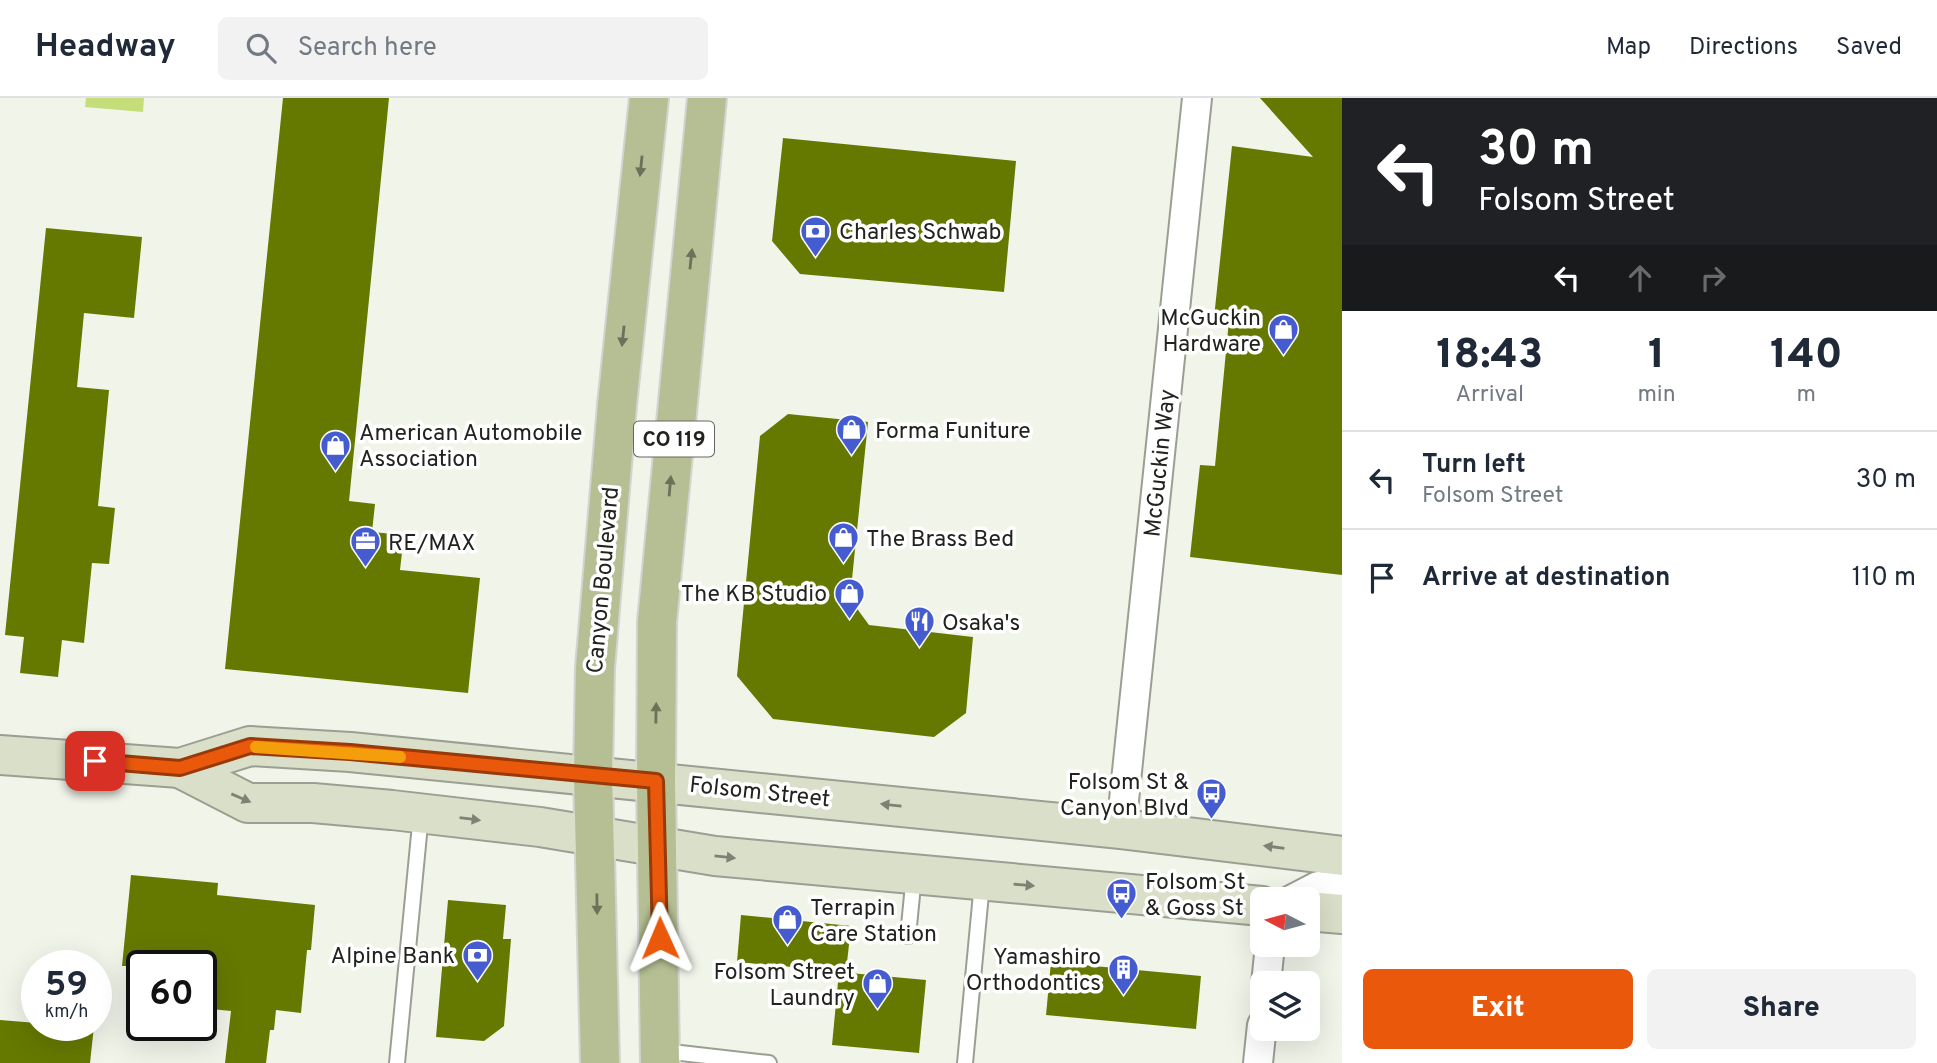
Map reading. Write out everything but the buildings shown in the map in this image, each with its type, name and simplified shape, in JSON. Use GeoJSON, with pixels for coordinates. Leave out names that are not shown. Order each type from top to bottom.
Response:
{"type":"FeatureCollection","features":[{"type":"Feature","properties":{"kind":"main road","name":"Canyon Boulevard"},"geometry":{"type":"LineString","coordinates":[[600,1063],[593,708],[617,405],[649,98]]}},
{"type":"Feature","properties":{"kind":"main road","name":"CO 119"},"geometry":{"type":"LineString","coordinates":[[660,1057],[657,622],[706,98]]}},
{"type":"Feature","properties":{"kind":"main road","name":"Folsom Street"},"geometry":{"type":"LineString","coordinates":[[0,755],[180,768],[250,746],[350,752],[1121,829],[1342,856]]}},
{"type":"Feature","properties":{"kind":"main road","name":"Folsom Street"},"geometry":{"type":"LineString","coordinates":[[180,768],[248,803],[313,803],[422,813],[595,835],[715,856],[1250,905]]}},
{"type":"Feature","properties":{"kind":"main road"},"geometry":{"type":"LineString","coordinates":[[1320,912],[1342,914]]}},
{"type":"Feature","properties":{"kind":"street","name":"McGuckin Way"},"geometry":{"type":"LineString","coordinates":[[1121,829],[1197,98]]}},
{"type":"Feature","properties":{"kind":"street"},"geometry":{"type":"LineString","coordinates":[[1316,887],[1342,888]]}},
{"type":"Feature","properties":{"kind":"street"},"geometry":{"type":"LineString","coordinates":[[1258,1063],[1260,1041]]}},
{"type":"Feature","properties":{"kind":"lane"},"geometry":{"type":"LineString","coordinates":[[397,1063],[422,813]]}},
{"type":"Feature","properties":{"kind":"lane"},"geometry":{"type":"LineString","coordinates":[[908,936],[914,874]]}},
{"type":"Feature","properties":{"kind":"lane"},"geometry":{"type":"LineString","coordinates":[[965,1063],[982,881]]}},
{"type":"Feature","properties":{"kind":"lane"},"geometry":{"type":"LineString","coordinates":[[660,1057],[769,1063]]}},
{"type":"Feature","properties":{"kind":"shaded area"},"geometry":{"type":"Polygon","coordinates":[[[86,98],[144,98],[143,112],[85,107],[86,98]]]}},
{"type":"Feature","properties":{"kind":"slow traffic"},"geometry":{"type":"LineString","coordinates":[[256,747],[400,757]]}},
{"type":"Feature","properties":{"kind":"place","name":"Charles Schwab"},"geometry":{"type":"Point","coordinates":[816,258]}},
{"type":"Feature","properties":{"kind":"place","name":"McGuckin Hardware"},"geometry":{"type":"Point","coordinates":[1284,357]}},
{"type":"Feature","properties":{"kind":"place","name":"Forma Funiture"},"geometry":{"type":"Point","coordinates":[852,457]}},
{"type":"Feature","properties":{"kind":"place","name":"American Automobile Association"},"geometry":{"type":"Point","coordinates":[336,472]}},
{"type":"Feature","properties":{"kind":"place","name":"The Brass Bed"},"geometry":{"type":"Point","coordinates":[843,565]}},
{"type":"Feature","properties":{"kind":"place","name":"RE/MAX"},"geometry":{"type":"Point","coordinates":[365,569]}},
{"type":"Feature","properties":{"kind":"place","name":"The KB Studio"},"geometry":{"type":"Point","coordinates":[850,620]}},
{"type":"Feature","properties":{"kind":"place","name":"Osaka's"},"geometry":{"type":"Point","coordinates":[919,649]}},
{"type":"Feature","properties":{"kind":"place","name":"Folsom St & Canyon Blvd"},"geometry":{"type":"Point","coordinates":[1212,821]}},
{"type":"Feature","properties":{"kind":"place","name":"Folsom St & Goss St"},"geometry":{"type":"Point","coordinates":[1122,921]}},
{"type":"Feature","properties":{"kind":"place","name":"Terrapin Care Station"},"geometry":{"type":"Point","coordinates":[787,947]}},
{"type":"Feature","properties":{"kind":"place","name":"Alpine Bank"},"geometry":{"type":"Point","coordinates":[478,982]}},
{"type":"Feature","properties":{"kind":"place","name":"Yamashiro Orthodontics"},"geometry":{"type":"Point","coordinates":[1124,996]}},
{"type":"Feature","properties":{"kind":"place","name":"Folsom Street Laundry"},"geometry":{"type":"Point","coordinates":[878,1011]}},
{"type":"Feature","properties":{"kind":"route"},"geometry":{"type":"LineString","coordinates":[[95,761],[180,768],[250,746],[350,752],[656,781],[660,938]]}}]}
